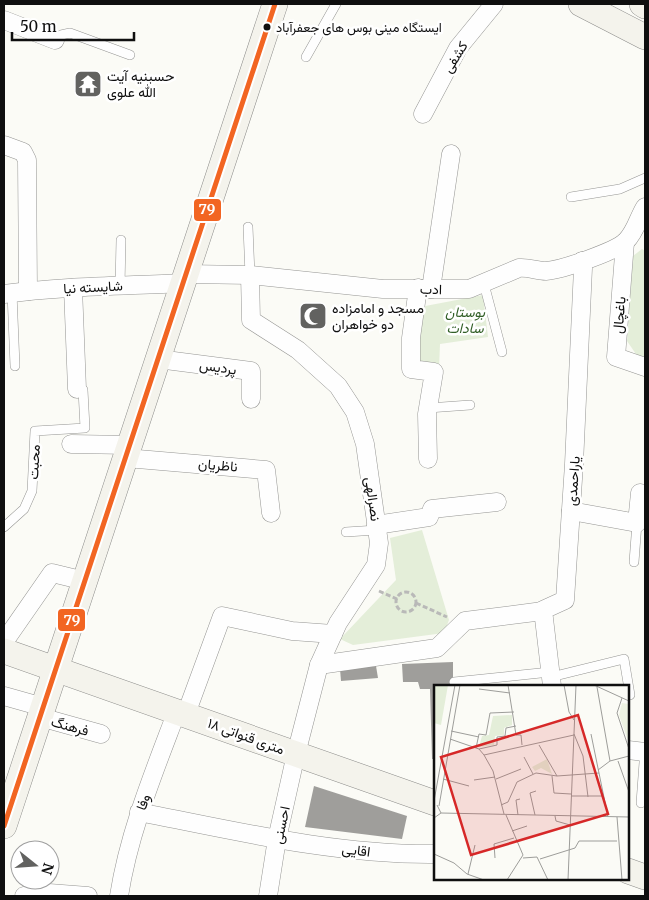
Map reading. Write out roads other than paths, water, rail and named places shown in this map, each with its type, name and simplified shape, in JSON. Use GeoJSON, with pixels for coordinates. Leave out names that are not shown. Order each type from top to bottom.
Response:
{"type":"FeatureCollection","features":[{"type":"Feature","properties":{"kind":"street"},"geometry":{"type":"LineString","coordinates":[[4,826],[275,4]]}},
{"type":"Feature","properties":{"kind":"street","name":"کشفی"},"geometry":{"type":"LineString","coordinates":[[423,114],[458,48],[494,4]]}},
{"type":"Feature","properties":{"kind":"street"},"geometry":{"type":"LineString","coordinates":[[581,4],[645,37]]}},
{"type":"Feature","properties":{"kind":"street"},"geometry":{"type":"LineString","coordinates":[[4,20],[55,40]]}},
{"type":"Feature","properties":{"kind":"street"},"geometry":{"type":"LineString","coordinates":[[4,145],[23,152],[27,160],[14,293]]}},
{"type":"Feature","properties":{"kind":"street"},"geometry":{"type":"LineString","coordinates":[[428,459],[428,408],[434,372],[411,369],[411,338],[424,289],[451,154]]}},
{"type":"Feature","properties":{"kind":"street","name":"ادب"},"geometry":{"type":"LineString","coordinates":[[184,279],[250,275],[383,289],[469,289],[520,268],[528,267],[547,271],[612,251],[641,230],[645,207]]}},
{"type":"Feature","properties":{"kind":"street","name":"باغچال"},"geometry":{"type":"LineString","coordinates":[[626,242],[616,357],[645,367]]}},
{"type":"Feature","properties":{"kind":"street","name":"یاراحمدی"},"geometry":{"type":"LineString","coordinates":[[543,611],[564,600],[571,511],[582,298],[582,261]]}},
{"type":"Feature","properties":{"kind":"street","name":"نصرالهی"},"geometry":{"type":"LineString","coordinates":[[250,275],[251,320],[298,350],[338,386],[355,412],[365,444],[380,544],[376,565],[338,623],[319,665],[296,754]]}},
{"type":"Feature","properties":{"kind":"street","name":"شایسته نیا"},"geometry":{"type":"LineString","coordinates":[[14,293],[120,286],[184,279]]}},
{"type":"Feature","properties":{"kind":"street","name":"محبت"},"geometry":{"type":"LineString","coordinates":[[73,288],[77,389]]}},
{"type":"Feature","properties":{"kind":"street","name":"پردیس"},"geometry":{"type":"LineString","coordinates":[[158,359],[251,371],[251,399]]}},
{"type":"Feature","properties":{"kind":"street"},"geometry":{"type":"LineString","coordinates":[[71,444],[128,452]]}},
{"type":"Feature","properties":{"kind":"street","name":"ناظریان"},"geometry":{"type":"LineString","coordinates":[[128,452],[266,470],[271,513]]}},
{"type":"Feature","properties":{"kind":"street"},"geometry":{"type":"LineString","coordinates":[[571,511],[637,523],[640,493],[645,494]]}},
{"type":"Feature","properties":{"kind":"street"},"geometry":{"type":"LineString","coordinates":[[377,527],[428,517],[432,508],[497,502]]}},
{"type":"Feature","properties":{"kind":"street"},"geometry":{"type":"LineString","coordinates":[[4,642],[52,573],[85,581]]}},
{"type":"Feature","properties":{"kind":"street"},"geometry":{"type":"LineString","coordinates":[[319,665],[437,648],[465,621],[543,611],[551,678]]}},
{"type":"Feature","properties":{"kind":"street","name":"وفا"},"geometry":{"type":"LineString","coordinates":[[119,896],[123,872],[139,812],[222,616],[292,632],[332,634]]}},
{"type":"Feature","properties":{"kind":"street","name":"۱۸ متری قنواتی"},"geometry":{"type":"LineString","coordinates":[[4,651],[434,803]]}},
{"type":"Feature","properties":{"kind":"street","name":"فرهنگ"},"geometry":{"type":"LineString","coordinates":[[4,696],[101,734]]}},
{"type":"Feature","properties":{"kind":"street"},"geometry":{"type":"LineString","coordinates":[[629,750],[645,752]]}},
{"type":"Feature","properties":{"kind":"street","name":"احسنی"},"geometry":{"type":"LineString","coordinates":[[268,896],[277,839],[296,754]]}},
{"type":"Feature","properties":{"kind":"street","name":"اقایی"},"geometry":{"type":"LineString","coordinates":[[139,812],[277,839],[396,855],[434,854]]}},
{"type":"Feature","properties":{"kind":"street"},"geometry":{"type":"LineString","coordinates":[[629,869],[645,861]]}},
{"type":"Feature","properties":{"kind":"street"},"geometry":{"type":"LineString","coordinates":[[629,870],[645,877]]}},
{"type":"Feature","properties":{"kind":"street"},"geometry":{"type":"LineString","coordinates":[[24,896],[49,893],[88,896]]}},
{"type":"Feature","properties":{"kind":"lane"},"geometry":{"type":"LineString","coordinates":[[306,57],[336,4]]}},
{"type":"Feature","properties":{"kind":"lane"},"geometry":{"type":"LineString","coordinates":[[55,40],[61,35],[70,33],[130,55]]}},
{"type":"Feature","properties":{"kind":"lane"},"geometry":{"type":"LineString","coordinates":[[571,197],[620,189],[645,178]]}},
{"type":"Feature","properties":{"kind":"lane"},"geometry":{"type":"LineString","coordinates":[[248,227],[250,275]]}},
{"type":"Feature","properties":{"kind":"lane"},"geometry":{"type":"LineString","coordinates":[[120,286],[121,240]]}},
{"type":"Feature","properties":{"kind":"lane"},"geometry":{"type":"LineString","coordinates":[[484,284],[502,352]]}},
{"type":"Feature","properties":{"kind":"lane"},"geometry":{"type":"LineString","coordinates":[[14,293],[15,366]]}},
{"type":"Feature","properties":{"kind":"lane","name":"محبت"},"geometry":{"type":"LineString","coordinates":[[4,527],[24,509],[32,491],[35,431],[85,428],[83,390],[77,389]]}},
{"type":"Feature","properties":{"kind":"lane"},"geometry":{"type":"LineString","coordinates":[[428,408],[470,405]]}},
{"type":"Feature","properties":{"kind":"lane"},"geometry":{"type":"LineString","coordinates":[[634,562],[637,523]]}},
{"type":"Feature","properties":{"kind":"lane"},"geometry":{"type":"LineString","coordinates":[[346,532],[377,527]]}},
{"type":"Feature","properties":{"kind":"lane"},"geometry":{"type":"LineString","coordinates":[[454,682],[551,678],[624,659],[628,685]]}},
{"type":"Feature","properties":{"kind":"lane"},"geometry":{"type":"LineString","coordinates":[[629,689],[630,695]]}},
{"type":"Feature","properties":{"kind":"lane"},"geometry":{"type":"LineString","coordinates":[[641,803],[645,745]]}},
{"type":"Feature","properties":{"kind":"place","name":"ایستگاه مینی بوس های جعفرآباد"},"geometry":{"type":"Point","coordinates":[267,27]}},
{"type":"Feature","properties":{"kind":"place","name":"حسینیه آیت الله علوی"},"geometry":{"type":"Point","coordinates":[88,84]}},
{"type":"Feature","properties":{"kind":"place","name":"مسجد و امامزاده دو خواهران"},"geometry":{"type":"Point","coordinates":[313,316]}},
{"type":"Feature","properties":{"kind":"park label","name":"بوستان سادات"},"geometry":{"type":"Point","coordinates":[465,320]}}]}
